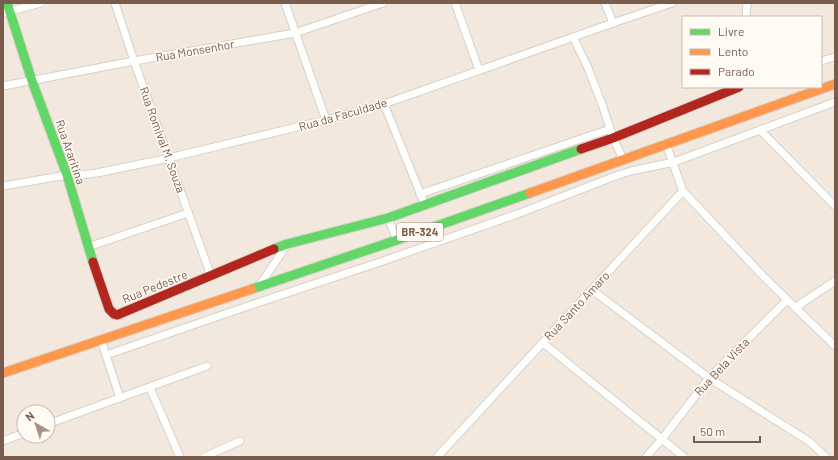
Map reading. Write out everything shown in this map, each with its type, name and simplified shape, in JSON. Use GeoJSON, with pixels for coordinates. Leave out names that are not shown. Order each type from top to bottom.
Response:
{"type":"FeatureCollection","features":[{"type":"Feature","properties":{"kind":"main road","name":"Rua Araritina"},"geometry":{"type":"LineString","coordinates":[[7,9],[67,175],[88,247],[109,310]]}},
{"type":"Feature","properties":{"kind":"main road","name":"BR-324"},"geometry":{"type":"LineString","coordinates":[[3,373],[397,240],[835,84]]}},
{"type":"Feature","properties":{"kind":"main road"},"geometry":{"type":"LineString","coordinates":[[211,276],[287,244],[388,218],[613,138],[736,88]]}},
{"type":"Feature","properties":{"kind":"main road","name":"Rua Pedestre"},"geometry":{"type":"LineString","coordinates":[[109,310],[117,315],[211,276]]}},
{"type":"Feature","properties":{"kind":"street"},"geometry":{"type":"LineString","coordinates":[[7,9],[41,3]]}},
{"type":"Feature","properties":{"kind":"street","name":"Rua Romival M. Souza"},"geometry":{"type":"LineString","coordinates":[[115,3],[134,61],[211,276]]}},
{"type":"Feature","properties":{"kind":"street"},"geometry":{"type":"LineString","coordinates":[[285,3],[326,120]]}},
{"type":"Feature","properties":{"kind":"street","name":"Rua Monsenhor"},"geometry":{"type":"LineString","coordinates":[[3,86],[134,61],[295,33],[383,3]]}},
{"type":"Feature","properties":{"kind":"street"},"geometry":{"type":"LineString","coordinates":[[455,3],[479,70]]}},
{"type":"Feature","properties":{"kind":"street"},"geometry":{"type":"LineString","coordinates":[[605,3],[613,23]]}},
{"type":"Feature","properties":{"kind":"street","name":"Rua da Faculdade"},"geometry":{"type":"LineString","coordinates":[[3,186],[67,175],[97,173],[169,158],[326,120],[384,104],[672,3]]}},
{"type":"Feature","properties":{"kind":"street"},"geometry":{"type":"LineString","coordinates":[[746,16],[747,3]]}},
{"type":"Feature","properties":{"kind":"street"},"geometry":{"type":"LineString","coordinates":[[572,37],[588,68],[622,159]]}},
{"type":"Feature","properties":{"kind":"street"},"geometry":{"type":"LineString","coordinates":[[822,61],[835,57]]}},
{"type":"Feature","properties":{"kind":"street"},"geometry":{"type":"LineString","coordinates":[[106,355],[391,259],[520,213],[618,175],[674,162],[835,102]]}},
{"type":"Feature","properties":{"kind":"street"},"geometry":{"type":"LineString","coordinates":[[384,104],[425,205]]}},
{"type":"Feature","properties":{"kind":"street"},"geometry":{"type":"LineString","coordinates":[[420,194],[610,129]]}},
{"type":"Feature","properties":{"kind":"street"},"geometry":{"type":"LineString","coordinates":[[760,130],[835,206]]}},
{"type":"Feature","properties":{"kind":"street"},"geometry":{"type":"LineString","coordinates":[[666,144],[674,162],[683,191],[763,276],[835,346]]}},
{"type":"Feature","properties":{"kind":"street","name":"Rua Santo Amaro"},"geometry":{"type":"LineString","coordinates":[[437,457],[683,191]]}},
{"type":"Feature","properties":{"kind":"street"},"geometry":{"type":"LineString","coordinates":[[88,247],[188,212]]}},
{"type":"Feature","properties":{"kind":"street"},"geometry":{"type":"LineString","coordinates":[[388,218],[397,240]]}},
{"type":"Feature","properties":{"kind":"street"},"geometry":{"type":"LineString","coordinates":[[259,286],[287,244]]}},
{"type":"Feature","properties":{"kind":"street"},"geometry":{"type":"LineString","coordinates":[[796,307],[835,280]]}},
{"type":"Feature","properties":{"kind":"street"},"geometry":{"type":"LineString","coordinates":[[592,290],[709,378],[810,442],[826,457]]}},
{"type":"Feature","properties":{"kind":"street","name":"Rua Bela Vista"},"geometry":{"type":"LineString","coordinates":[[646,457],[709,378],[787,300]]}},
{"type":"Feature","properties":{"kind":"street"},"geometry":{"type":"LineString","coordinates":[[101,340],[120,398]]}},
{"type":"Feature","properties":{"kind":"street"},"geometry":{"type":"LineString","coordinates":[[543,343],[684,457]]}},
{"type":"Feature","properties":{"kind":"street"},"geometry":{"type":"LineString","coordinates":[[56,421],[207,366]]}},
{"type":"Feature","properties":{"kind":"street"},"geometry":{"type":"LineString","coordinates":[[150,388],[180,457]]}},
{"type":"Feature","properties":{"kind":"street"},"geometry":{"type":"LineString","coordinates":[[3,441],[16,436]]}},
{"type":"Feature","properties":{"kind":"street"},"geometry":{"type":"LineString","coordinates":[[204,457],[240,441]]}},
{"type":"Feature","properties":{"kind":"shaded area"},"geometry":{"type":"Polygon","coordinates":[[[3,3],[835,3],[835,457],[3,457],[3,3]]]}},
{"type":"Feature","properties":{"kind":"traffic: fast"},"geometry":{"type":"LineString","coordinates":[[7,3],[32,81],[67,175],[93,262]]}},
{"type":"Feature","properties":{"kind":"traffic: fast"},"geometry":{"type":"LineString","coordinates":[[274,249],[287,244],[388,218],[581,149]]}},
{"type":"Feature","properties":{"kind":"traffic: fast"},"geometry":{"type":"LineString","coordinates":[[252,289],[530,193]]}},
{"type":"Feature","properties":{"kind":"traffic: slow"},"geometry":{"type":"LineString","coordinates":[[530,193],[835,84]]}},
{"type":"Feature","properties":{"kind":"traffic: slow"},"geometry":{"type":"LineString","coordinates":[[3,373],[252,289]]}},
{"type":"Feature","properties":{"kind":"traffic: jam"},"geometry":{"type":"LineString","coordinates":[[581,149],[613,138],[737,88]]}},
{"type":"Feature","properties":{"kind":"traffic: jam"},"geometry":{"type":"LineString","coordinates":[[93,262],[109,309],[117,315],[274,249]]}}]}
